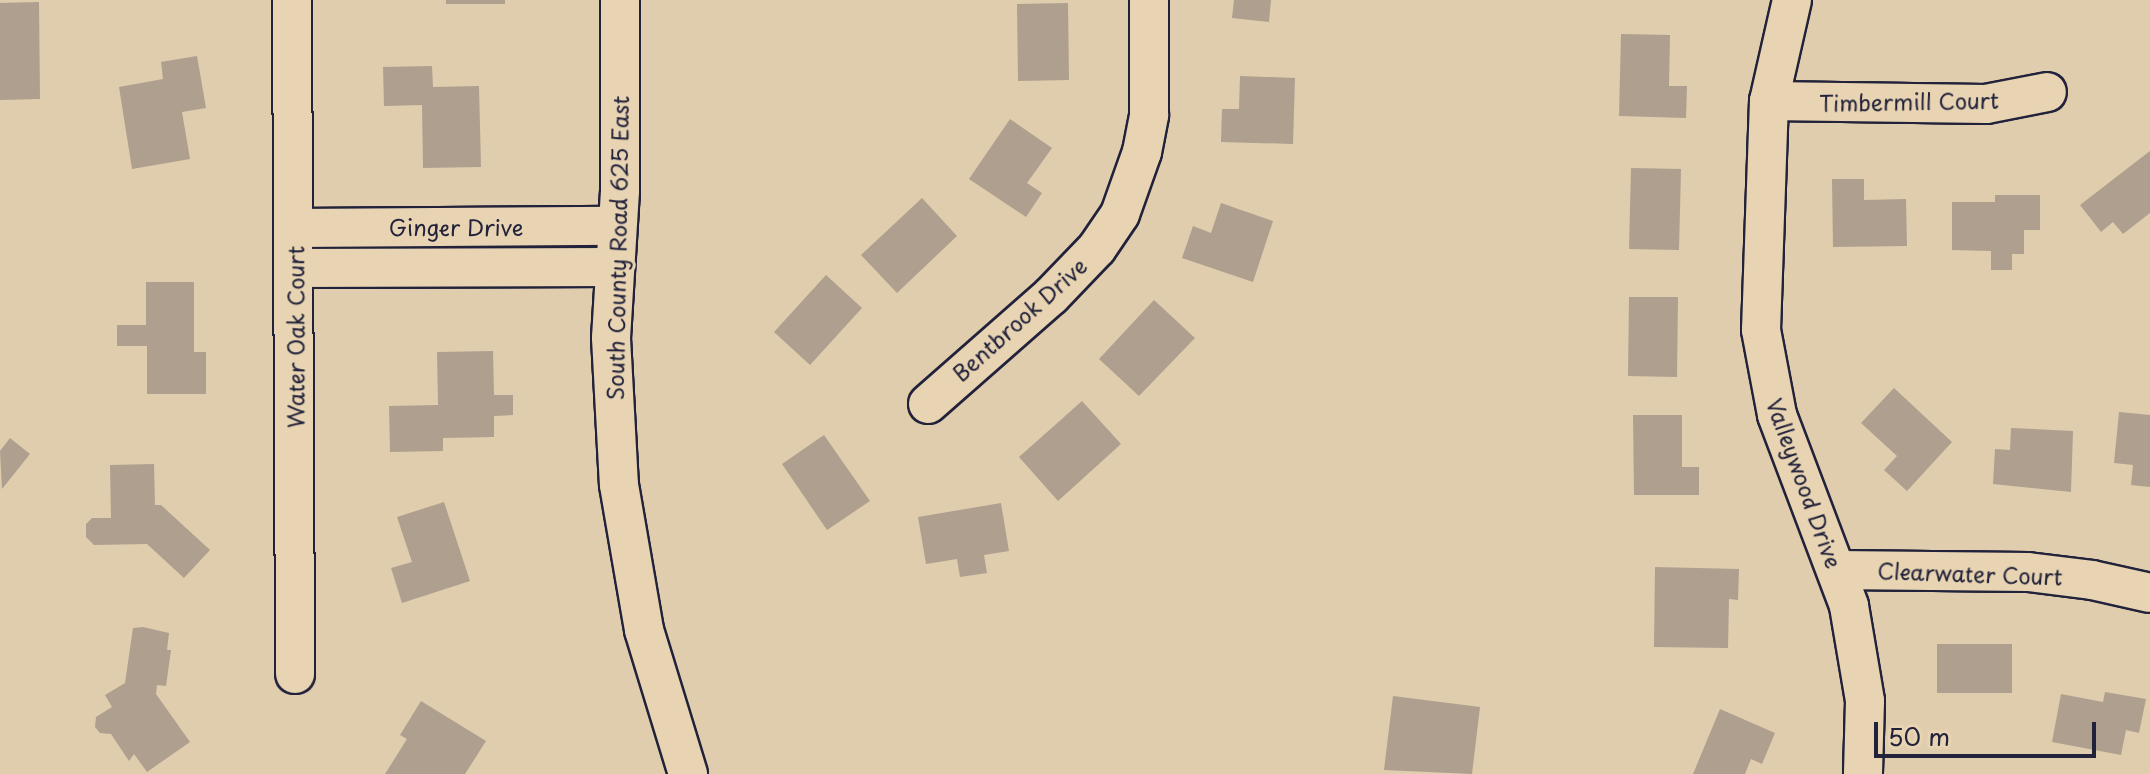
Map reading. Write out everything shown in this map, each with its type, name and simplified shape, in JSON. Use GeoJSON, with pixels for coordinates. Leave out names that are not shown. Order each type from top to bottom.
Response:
{"type":"FeatureCollection","features":[{"type":"Feature","properties":{"kind":"street","name":"Water Oak Court"},"geometry":{"type":"LineString","coordinates":[[292,0],[295,674]]}},
{"type":"Feature","properties":{"kind":"street","name":"South County Road 625 East"},"geometry":{"type":"LineString","coordinates":[[620,0],[620,191],[611,338],[619,485],[644,630],[688,774]]}},
{"type":"Feature","properties":{"kind":"street","name":"Bentbrook Drive"},"geometry":{"type":"LineString","coordinates":[[928,404],[1051,296],[1097,248],[1120,214],[1142,152],[1149,115],[1149,0]]}},
{"type":"Feature","properties":{"kind":"street","name":"Valleywood Drive"},"geometry":{"type":"LineString","coordinates":[[1792,0],[1769,101],[1761,330],[1777,415],[1849,606],[1865,701],[1863,774]]}},
{"type":"Feature","properties":{"kind":"street","name":"Timbermill Court"},"geometry":{"type":"LineString","coordinates":[[1769,101],[1986,104],[2047,92]]}},
{"type":"Feature","properties":{"kind":"street","name":"Ginger Drive"},"geometry":{"type":"LineString","coordinates":[[295,228],[617,226]]}},
{"type":"Feature","properties":{"kind":"street","name":"Ginger Drive"},"geometry":{"type":"LineString","coordinates":[[295,268],[615,267]]}},
{"type":"Feature","properties":{"kind":"street","name":"Clearwater Court"},"geometry":{"type":"LineString","coordinates":[[1837,570],[2028,572],[2092,580],[2150,593]]}},
{"type":"Feature","properties":{"kind":"building"},"geometry":{"type":"Polygon","coordinates":[[[446,0],[505,0],[505,4],[446,4],[446,0]]]}},
{"type":"Feature","properties":{"kind":"building"},"geometry":{"type":"Polygon","coordinates":[[[1234,0],[1271,0],[1269,22],[1232,18],[1234,0]]]}},
{"type":"Feature","properties":{"kind":"building"},"geometry":{"type":"Polygon","coordinates":[[[39,2],[40,99],[0,100],[0,3],[39,2]]]}},
{"type":"Feature","properties":{"kind":"building"},"geometry":{"type":"Polygon","coordinates":[[[1068,3],[1069,80],[1018,81],[1017,4],[1068,3]]]}},
{"type":"Feature","properties":{"kind":"building"},"geometry":{"type":"Polygon","coordinates":[[[1621,34],[1670,35],[1669,86],[1687,86],[1686,118],[1619,116],[1621,34]]]}},
{"type":"Feature","properties":{"kind":"building"},"geometry":{"type":"Polygon","coordinates":[[[197,56],[206,108],[182,112],[190,159],[132,169],[119,87],[163,79],[161,62],[197,56]]]}},
{"type":"Feature","properties":{"kind":"building"},"geometry":{"type":"Polygon","coordinates":[[[432,66],[433,87],[479,86],[481,167],[423,168],[422,105],[384,106],[383,67],[432,66]]]}},
{"type":"Feature","properties":{"kind":"building"},"geometry":{"type":"Polygon","coordinates":[[[1240,76],[1295,78],[1293,144],[1221,142],[1222,109],[1239,109],[1240,76]]]}},
{"type":"Feature","properties":{"kind":"building"},"geometry":{"type":"Polygon","coordinates":[[[1010,119],[1052,148],[1027,183],[1042,193],[1026,217],[969,179],[1010,119]]]}},
{"type":"Feature","properties":{"kind":"building"},"geometry":{"type":"Polygon","coordinates":[[[2150,151],[2150,213],[2123,234],[2113,222],[2101,232],[2080,205],[2150,151]]]}},
{"type":"Feature","properties":{"kind":"building"},"geometry":{"type":"Polygon","coordinates":[[[1631,168],[1681,169],[1679,250],[1629,249],[1631,168]]]}},
{"type":"Feature","properties":{"kind":"building"},"geometry":{"type":"Polygon","coordinates":[[[1832,179],[1864,179],[1864,200],[1906,199],[1907,246],[1833,247],[1832,179]]]}},
{"type":"Feature","properties":{"kind":"building"},"geometry":{"type":"Polygon","coordinates":[[[1995,195],[2040,195],[2040,230],[2024,230],[2024,254],[2012,254],[2012,270],[1991,270],[1991,251],[1952,250],[1952,202],[1995,202],[1995,195]]]}},
{"type":"Feature","properties":{"kind":"building"},"geometry":{"type":"Polygon","coordinates":[[[922,198],[957,236],[897,293],[861,255],[922,198]]]}},
{"type":"Feature","properties":{"kind":"building"},"geometry":{"type":"Polygon","coordinates":[[[1221,203],[1273,221],[1253,282],[1182,258],[1193,226],[1211,233],[1221,203]]]}},
{"type":"Feature","properties":{"kind":"building"},"geometry":{"type":"Polygon","coordinates":[[[826,275],[862,308],[810,365],[774,332],[826,275]]]}},
{"type":"Feature","properties":{"kind":"building"},"geometry":{"type":"Polygon","coordinates":[[[146,282],[194,282],[194,352],[206,352],[206,394],[147,394],[147,346],[117,346],[117,325],[146,325],[146,282]]]}},
{"type":"Feature","properties":{"kind":"building"},"geometry":{"type":"Polygon","coordinates":[[[1629,297],[1678,297],[1677,377],[1628,376],[1629,297]]]}},
{"type":"Feature","properties":{"kind":"building"},"geometry":{"type":"Polygon","coordinates":[[[1154,300],[1195,338],[1139,396],[1099,359],[1154,300]]]}},
{"type":"Feature","properties":{"kind":"building"},"geometry":{"type":"Polygon","coordinates":[[[493,351],[494,395],[513,395],[513,415],[494,416],[494,437],[443,438],[443,451],[390,452],[389,406],[438,405],[437,352],[493,351]]]}},
{"type":"Feature","properties":{"kind":"building"},"geometry":{"type":"Polygon","coordinates":[[[1894,388],[1952,442],[1907,491],[1884,470],[1897,456],[1861,423],[1894,388]]]}},
{"type":"Feature","properties":{"kind":"building"},"geometry":{"type":"Polygon","coordinates":[[[1082,401],[1121,444],[1058,501],[1019,457],[1082,401]]]}},
{"type":"Feature","properties":{"kind":"building"},"geometry":{"type":"Polygon","coordinates":[[[2119,412],[2150,415],[2150,487],[2131,485],[2133,465],[2114,463],[2119,412]]]}},
{"type":"Feature","properties":{"kind":"building"},"geometry":{"type":"Polygon","coordinates":[[[1633,415],[1682,415],[1682,467],[1699,467],[1699,495],[1634,495],[1633,415]]]}},
{"type":"Feature","properties":{"kind":"building"},"geometry":{"type":"Polygon","coordinates":[[[2011,428],[2073,431],[2071,492],[1993,484],[1995,449],[2010,450],[2011,428]]]}},
{"type":"Feature","properties":{"kind":"building"},"geometry":{"type":"Polygon","coordinates":[[[824,435],[870,501],[827,530],[782,464],[824,435]]]}},
{"type":"Feature","properties":{"kind":"building"},"geometry":{"type":"Polygon","coordinates":[[[10,438],[30,454],[2,489],[0,451],[10,438]]]}},
{"type":"Feature","properties":{"kind":"building"},"geometry":{"type":"Polygon","coordinates":[[[154,464],[155,505],[161,505],[210,550],[184,578],[147,544],[94,545],[86,537],[86,524],[92,518],[111,518],[110,465],[154,464]]]}},
{"type":"Feature","properties":{"kind":"building"},"geometry":{"type":"Polygon","coordinates":[[[444,502],[470,581],[402,603],[391,568],[412,562],[397,517],[444,502]]]}},
{"type":"Feature","properties":{"kind":"building"},"geometry":{"type":"Polygon","coordinates":[[[1001,503],[1009,551],[984,555],[987,573],[960,577],[957,559],[926,564],[918,517],[1001,503]]]}},
{"type":"Feature","properties":{"kind":"building"},"geometry":{"type":"Polygon","coordinates":[[[1655,567],[1739,569],[1738,600],[1729,599],[1728,648],[1654,647],[1655,567]]]}},
{"type":"Feature","properties":{"kind":"building"},"geometry":{"type":"Polygon","coordinates":[[[133,628],[169,633],[167,650],[171,650],[166,686],[157,685],[156,694],[190,742],[147,772],[134,754],[129,761],[111,734],[100,733],[95,727],[96,717],[112,707],[105,695],[125,683],[133,628]]]}},
{"type":"Feature","properties":{"kind":"building"},"geometry":{"type":"Polygon","coordinates":[[[1937,644],[2012,644],[2012,693],[1937,693],[1937,644]]]}},
{"type":"Feature","properties":{"kind":"building"},"geometry":{"type":"Polygon","coordinates":[[[2105,692],[2146,699],[2139,733],[2126,730],[2121,755],[2052,742],[2061,694],[2103,702],[2105,692]]]}},
{"type":"Feature","properties":{"kind":"building"},"geometry":{"type":"Polygon","coordinates":[[[1393,696],[1480,707],[1472,774],[1384,770],[1393,696]]]}},
{"type":"Feature","properties":{"kind":"building"},"geometry":{"type":"Polygon","coordinates":[[[421,701],[486,741],[465,774],[385,774],[407,739],[400,735],[421,701]]]}},
{"type":"Feature","properties":{"kind":"building"},"geometry":{"type":"Polygon","coordinates":[[[1720,709],[1775,733],[1762,764],[1751,759],[1745,774],[1693,774],[1720,709]]]}}]}
